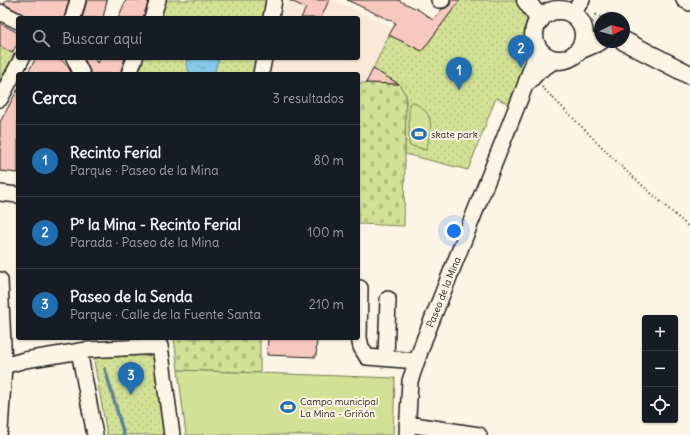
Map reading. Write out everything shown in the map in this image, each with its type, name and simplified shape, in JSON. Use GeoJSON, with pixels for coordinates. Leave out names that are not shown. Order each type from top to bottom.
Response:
{"type":"FeatureCollection","features":[{"type":"Feature","properties":{"kind":"main road"},"geometry":{"type":"LineString","coordinates":[[526,0],[540,20]]}},
{"type":"Feature","properties":{"kind":"main road"},"geometry":{"type":"LineString","coordinates":[[546,0],[586,20]]}},
{"type":"Feature","properties":{"kind":"main road"},"geometry":{"type":"LineString","coordinates":[[556,11],[586,20],[583,29],[583,43],[579,50],[564,60],[548,58],[536,45],[534,40],[534,31],[540,20],[549,13],[556,11]]}},
{"type":"Feature","properties":{"kind":"main road"},"geometry":{"type":"LineString","coordinates":[[579,50],[586,20]]}},
{"type":"Feature","properties":{"kind":"main road"},"geometry":{"type":"LineString","coordinates":[[630,44],[690,75]]}},
{"type":"Feature","properties":{"kind":"street"},"geometry":{"type":"LineString","coordinates":[[74,16],[78,0]]}},
{"type":"Feature","properties":{"kind":"street"},"geometry":{"type":"LineString","coordinates":[[153,16],[158,0]]}},
{"type":"Feature","properties":{"kind":"street"},"geometry":{"type":"LineString","coordinates":[[271,16],[274,0]]}},
{"type":"Feature","properties":{"kind":"street"},"geometry":{"type":"LineString","coordinates":[[684,0],[690,3]]}},
{"type":"Feature","properties":{"kind":"street"},"geometry":{"type":"LineString","coordinates":[[0,12],[16,20]]}},
{"type":"Feature","properties":{"kind":"street","name":"Paseo de la Mina"},"geometry":{"type":"LineString","coordinates":[[407,429],[410,381],[424,340],[529,82],[534,63],[536,45]]}},
{"type":"Feature","properties":{"kind":"street"},"geometry":{"type":"LineString","coordinates":[[0,98],[21,60]]}},
{"type":"Feature","properties":{"kind":"street"},"geometry":{"type":"LineString","coordinates":[[75,60],[81,72]]}},
{"type":"Feature","properties":{"kind":"street"},"geometry":{"type":"LineString","coordinates":[[130,72],[135,60]]}},
{"type":"Feature","properties":{"kind":"street"},"geometry":{"type":"LineString","coordinates":[[261,72],[264,60]]}},
{"type":"Feature","properties":{"kind":"street","name":"Paseo de la Mina"},"geometry":{"type":"LineString","coordinates":[[529,82],[539,71],[556,60]]}},
{"type":"Feature","properties":{"kind":"street"},"geometry":{"type":"LineString","coordinates":[[0,193],[16,195]]}},
{"type":"Feature","properties":{"kind":"street"},"geometry":{"type":"LineString","coordinates":[[0,280],[2,366],[0,431]]}},
{"type":"Feature","properties":{"kind":"street"},"geometry":{"type":"LineString","coordinates":[[386,358],[388,299]]}},
{"type":"Feature","properties":{"kind":"street"},"geometry":{"type":"LineString","coordinates":[[359,340],[361,347],[367,357],[417,361]]}},
{"type":"Feature","properties":{"kind":"street"},"geometry":{"type":"LineString","coordinates":[[2,366],[84,346],[160,346],[172,435]]}},
{"type":"Feature","properties":{"kind":"street"},"geometry":{"type":"LineString","coordinates":[[84,346],[95,435]]}},
{"type":"Feature","properties":{"kind":"street"},"geometry":{"type":"LineString","coordinates":[[407,429],[479,435]]}},
{"type":"Feature","properties":{"kind":"path"},"geometry":{"type":"LineString","coordinates":[[529,82],[690,228]]}},
{"type":"Feature","properties":{"kind":"shaded area"},"geometry":{"type":"Polygon","coordinates":[[[286,0],[333,0],[393,28],[366,83],[360,83],[360,72],[270,72],[272,60],[360,60],[360,16],[282,16],[286,0]]]}},
{"type":"Feature","properties":{"kind":"green space"},"geometry":{"type":"Polygon","coordinates":[[[158,0],[267,0],[263,16],[153,16],[158,0]]]}},
{"type":"Feature","properties":{"kind":"green space"},"geometry":{"type":"Polygon","coordinates":[[[460,0],[517,0],[528,17],[525,26],[524,39],[529,57],[509,104],[496,98],[468,170],[405,154],[406,95],[399,84],[373,69],[389,35],[422,51],[460,0]]]}},
{"type":"Feature","properties":{"kind":"green space"},"geometry":{"type":"Polygon","coordinates":[[[0,45],[15,54],[0,82],[0,45]]]}},
{"type":"Feature","properties":{"kind":"green space"},"geometry":{"type":"Polygon","coordinates":[[[134,60],[256,60],[253,72],[130,72],[134,60]]]}},
{"type":"Feature","properties":{"kind":"green space"},"geometry":{"type":"Polygon","coordinates":[[[360,83],[399,84],[406,95],[404,226],[360,224],[360,83]]]}},
{"type":"Feature","properties":{"kind":"green space","name":"skate park"},"geometry":{"type":"Polygon","coordinates":[[[413,102],[421,107],[429,117],[430,129],[426,150],[409,145],[409,104],[413,102]]]}},
{"type":"Feature","properties":{"kind":"green space"},"geometry":{"type":"Polygon","coordinates":[[[174,340],[260,340],[260,373],[178,370],[174,340]]]}},
{"type":"Feature","properties":{"kind":"green space"},"geometry":{"type":"Polygon","coordinates":[[[156,353],[168,435],[107,435],[93,355],[156,353]]]}},
{"type":"Feature","properties":{"kind":"green space","name":"Campo municipal La Mina - Griñón"},"geometry":{"type":"Polygon","coordinates":[[[178,370],[395,378],[393,435],[186,435],[178,370]]]}},
{"type":"Feature","properties":{"kind":"water"},"geometry":{"type":"Polygon","coordinates":[[[187,60],[219,60],[215,72],[189,72],[186,65],[187,60]]]}},
{"type":"Feature","properties":{"kind":"building"},"geometry":{"type":"Polygon","coordinates":[[[6,0],[69,0],[65,16],[26,16],[4,4],[6,0]]]}},
{"type":"Feature","properties":{"kind":"building"},"geometry":{"type":"Polygon","coordinates":[[[87,0],[107,0],[103,16],[83,16],[87,0]]]}},
{"type":"Feature","properties":{"kind":"building"},"geometry":{"type":"Polygon","coordinates":[[[126,0],[149,0],[144,16],[119,16],[126,0]]]}},
{"type":"Feature","properties":{"kind":"building"},"geometry":{"type":"Polygon","coordinates":[[[289,0],[329,0],[322,16],[302,16],[306,8],[289,0]]]}},
{"type":"Feature","properties":{"kind":"building"},"geometry":{"type":"Polygon","coordinates":[[[347,0],[398,0],[419,10],[433,20],[442,9],[450,5],[451,0],[460,0],[422,51],[389,35],[396,23],[347,0]]]}},
{"type":"Feature","properties":{"kind":"building"},"geometry":{"type":"Polygon","coordinates":[[[0,23],[16,32],[16,46],[12,53],[0,46],[0,23]]]}},
{"type":"Feature","properties":{"kind":"building"},"geometry":{"type":"Polygon","coordinates":[[[35,60],[61,60],[67,65],[71,72],[28,72],[35,60]]]}},
{"type":"Feature","properties":{"kind":"building"},"geometry":{"type":"Polygon","coordinates":[[[85,60],[96,60],[98,63],[100,60],[124,60],[121,72],[90,72],[85,60]]]}},
{"type":"Feature","properties":{"kind":"building"},"geometry":{"type":"Polygon","coordinates":[[[373,69],[399,84],[366,83],[373,69]]]}},
{"type":"Feature","properties":{"kind":"building"},"geometry":{"type":"Polygon","coordinates":[[[16,93],[16,173],[0,171],[0,122],[16,93]]]}},
{"type":"Feature","properties":{"kind":"building"},"geometry":{"type":"Polygon","coordinates":[[[268,340],[317,340],[316,357],[267,355],[268,340]]]}},
{"type":"Feature","properties":{"kind":"waterway"},"geometry":{"type":"LineString","coordinates":[[105,369],[124,435]]}},
{"type":"Feature","properties":{"kind":"place","name":"Pº la Mina - Recinto Ferial"},"geometry":{"type":"Point","coordinates":[521,68]}},
{"type":"Feature","properties":{"kind":"place","name":"Recinto Ferial"},"geometry":{"type":"Point","coordinates":[459,90]}},
{"type":"Feature","properties":{"kind":"place","name":"skate park"},"geometry":{"type":"Point","coordinates":[419,134]}},
{"type":"Feature","properties":{"kind":"place","name":"Paseo de la Senda"},"geometry":{"type":"Point","coordinates":[131,395]}},
{"type":"Feature","properties":{"kind":"place","name":"Campo municipal La Mina - Griñón"},"geometry":{"type":"Point","coordinates":[288,407]}}]}
